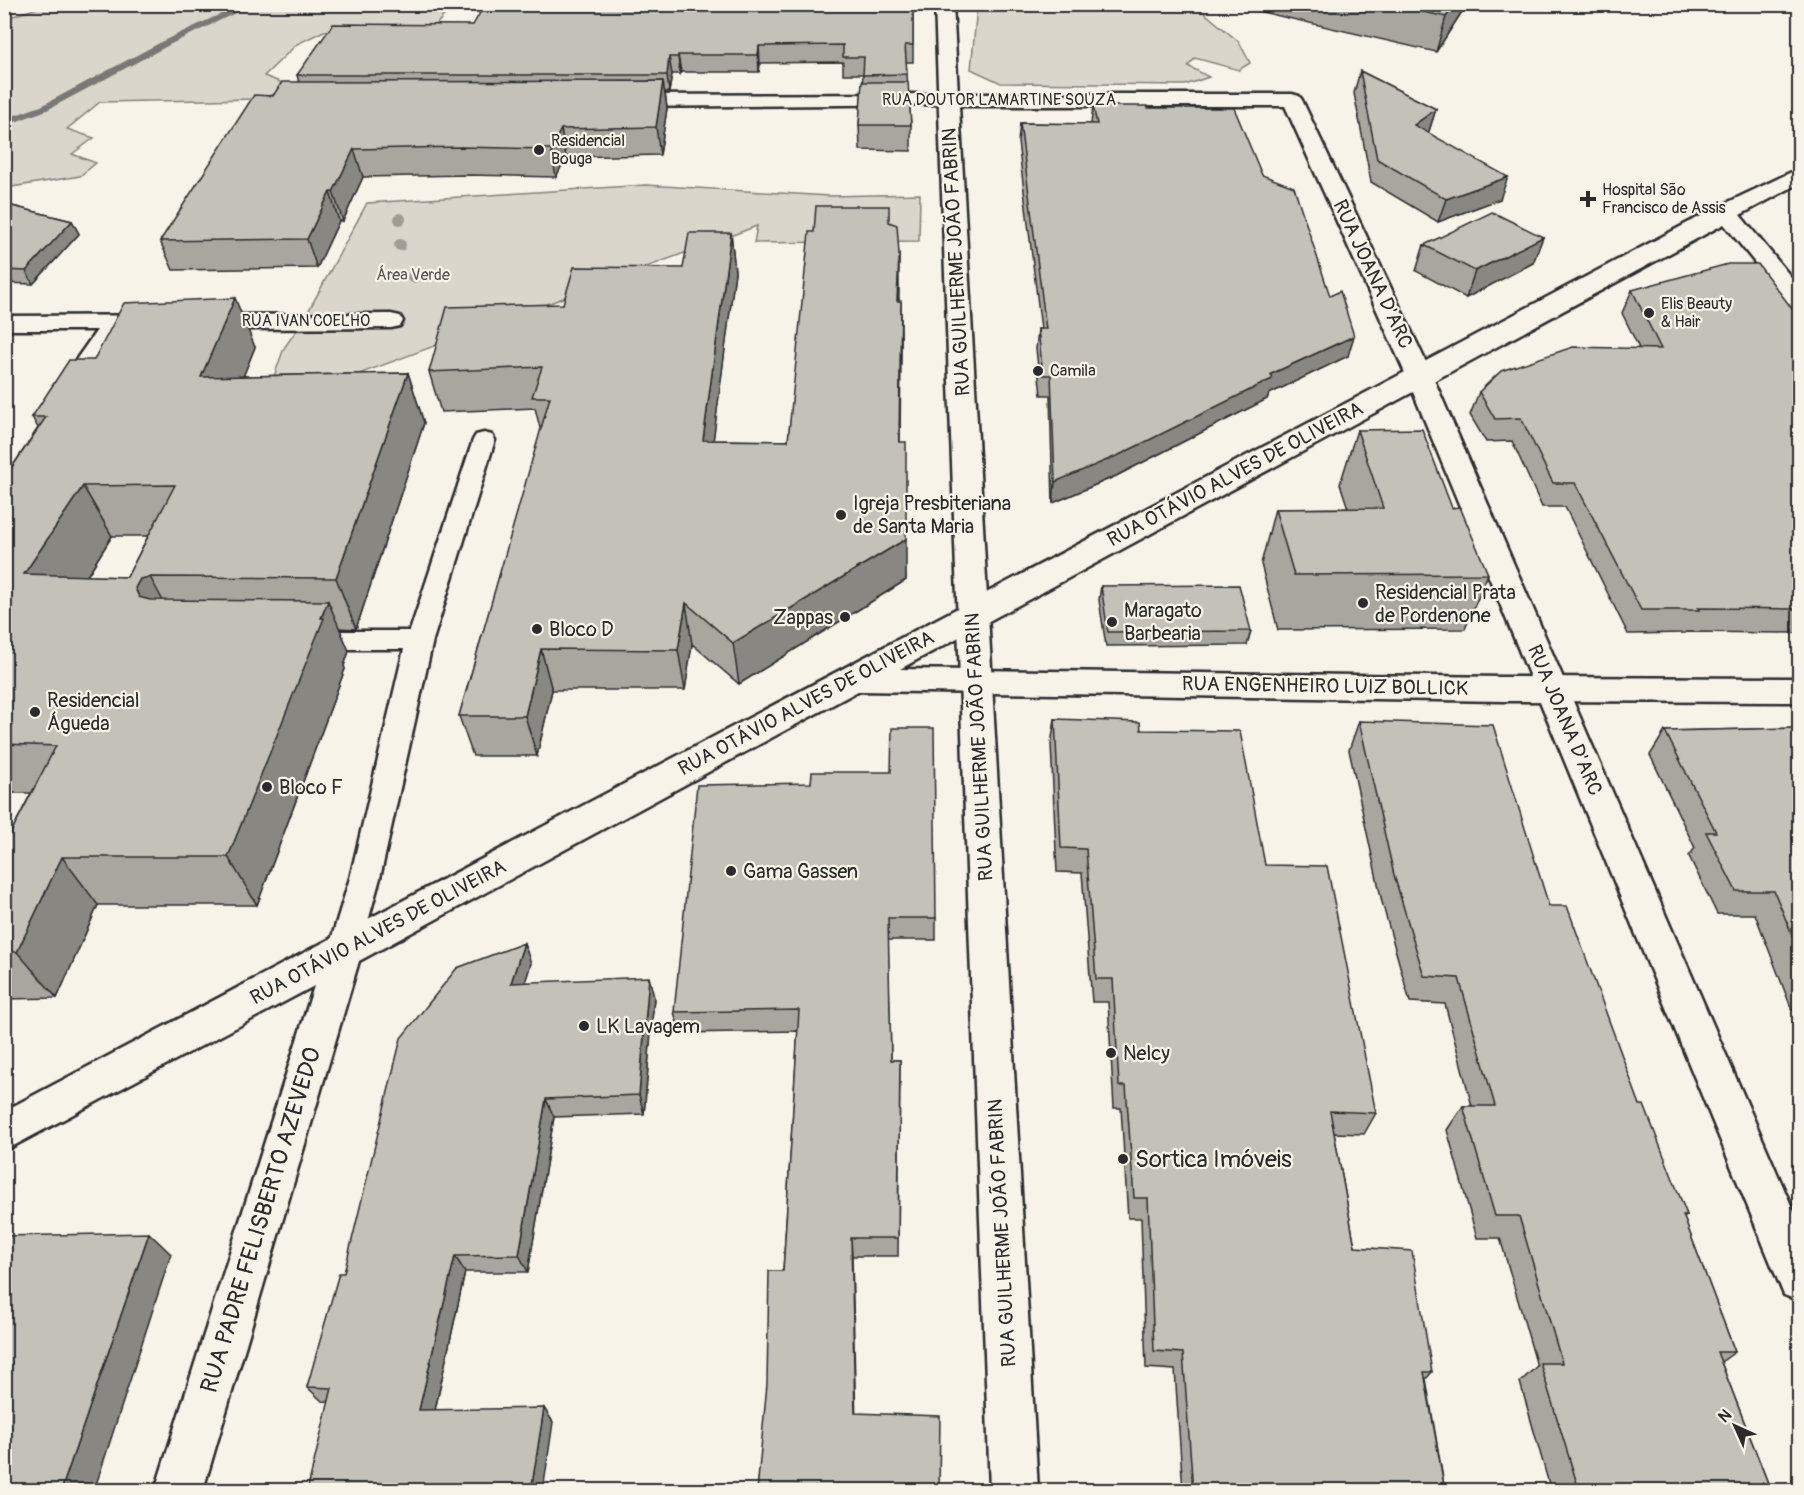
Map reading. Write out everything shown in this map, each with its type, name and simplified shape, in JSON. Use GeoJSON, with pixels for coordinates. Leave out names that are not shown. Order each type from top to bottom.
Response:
{"type":"FeatureCollection","features":[{"type":"Feature","properties":{"kind":"street","name":"RUA GUILHERME JOÃO FABRIN"},"geometry":{"type":"LineString","coordinates":[[944,4],[1014,1491]]}},
{"type":"Feature","properties":{"kind":"street","name":"RUA DOUTOR LAMARTINE SOUZA"},"geometry":{"type":"LineString","coordinates":[[596,101],[1293,99]]}},
{"type":"Feature","properties":{"kind":"street","name":"RUA JOANA D'ARC"},"geometry":{"type":"LineString","coordinates":[[1293,99],[1419,375],[1800,1279]]}},
{"type":"Feature","properties":{"kind":"street","name":"RUA OTÁVIO ALVES DE OLIVEIRA"},"geometry":{"type":"LineString","coordinates":[[4,1132],[1419,375],[1800,174]]}},
{"type":"Feature","properties":{"kind":"street"},"geometry":{"type":"LineString","coordinates":[[1725,212],[1800,304]]}},
{"type":"Feature","properties":{"kind":"street","name":"RUA IVAN COELHO"},"geometry":{"type":"LineString","coordinates":[[4,323],[392,321]]}},
{"type":"Feature","properties":{"kind":"street"},"geometry":{"type":"LineString","coordinates":[[45,421],[114,323]]}},
{"type":"Feature","properties":{"kind":"street","name":"RUA ENGENHEIRO LUIZ BOLLICK"},"geometry":{"type":"LineString","coordinates":[[850,680],[1800,690]]}},
{"type":"Feature","properties":{"kind":"street","name":"RUA PADRE FELISBERTO AZEVEDO"},"geometry":{"type":"LineString","coordinates":[[179,1491],[344,950]]}},
{"type":"Feature","properties":{"kind":"lane"},"geometry":{"type":"LineString","coordinates":[[344,950],[365,878],[420,640],[484,440]]}},
{"type":"Feature","properties":{"kind":"lane"},"geometry":{"type":"LineString","coordinates":[[282,639],[420,640]]}},
{"type":"Feature","properties":{"kind":"green space"},"geometry":{"type":"Polygon","coordinates":[[[49,4],[453,5],[435,26],[324,31],[297,44],[264,76],[296,88],[257,99],[100,102],[67,129],[94,138],[72,154],[96,163],[80,176],[5,188],[4,19],[49,4]]]}},
{"type":"Feature","properties":{"kind":"green space"},"geometry":{"type":"Polygon","coordinates":[[[1195,5],[1239,42],[1250,63],[1239,70],[1195,58],[1188,66],[1209,77],[1185,85],[1001,83],[971,69],[977,7],[1195,5]]]}},
{"type":"Feature","properties":{"kind":"green space","name":"Área Verde"},"geometry":{"type":"Polygon","coordinates":[[[646,185],[829,196],[920,194],[919,241],[754,243],[757,226],[262,410],[284,348],[303,321],[367,203],[646,185]]]}},
{"type":"Feature","properties":{"kind":"building"},"geometry":{"type":"Polygon","coordinates":[[[485,4],[903,4],[913,5],[913,45],[905,45],[907,74],[863,75],[864,57],[843,57],[843,45],[759,46],[758,55],[678,55],[678,57],[669,57],[667,75],[297,75],[333,24],[473,25],[485,4]]]}},
{"type":"Feature","properties":{"kind":"building"},"geometry":{"type":"Polygon","coordinates":[[[1388,4],[1455,4],[1446,17],[1388,4]]]}},
{"type":"Feature","properties":{"kind":"building"},"geometry":{"type":"Polygon","coordinates":[[[1360,71],[1436,109],[1414,125],[1508,177],[1446,199],[1377,159],[1360,71]]]}},
{"type":"Feature","properties":{"kind":"building"},"geometry":{"type":"Polygon","coordinates":[[[663,81],[656,127],[561,129],[551,149],[461,147],[354,149],[307,239],[160,241],[254,95],[273,96],[282,82],[663,81]]]}},
{"type":"Feature","properties":{"kind":"building"},"geometry":{"type":"Polygon","coordinates":[[[862,82],[908,82],[911,125],[859,125],[862,82]]]}},
{"type":"Feature","properties":{"kind":"building"},"geometry":{"type":"Polygon","coordinates":[[[1093,106],[1234,108],[1262,175],[1294,187],[1330,296],[1340,291],[1354,336],[1271,374],[1272,379],[1119,455],[1055,482],[1051,375],[1043,375],[1038,329],[1046,329],[1020,123],[1097,124],[1093,106]]]}},
{"type":"Feature","properties":{"kind":"building"},"geometry":{"type":"Polygon","coordinates":[[[4,204],[72,221],[26,271],[4,270],[4,204]]]}},
{"type":"Feature","properties":{"kind":"building"},"geometry":{"type":"Polygon","coordinates":[[[816,206],[889,206],[889,222],[897,225],[899,254],[897,301],[901,301],[899,442],[906,442],[906,539],[733,643],[686,603],[678,650],[541,649],[525,716],[459,716],[550,397],[532,397],[542,367],[429,372],[447,307],[563,304],[574,267],[683,268],[689,233],[731,233],[703,440],[788,441],[809,232],[814,232],[816,206]]]}},
{"type":"Feature","properties":{"kind":"building"},"geometry":{"type":"Polygon","coordinates":[[[1492,212],[1543,237],[1475,271],[1424,245],[1492,212]]]}},
{"type":"Feature","properties":{"kind":"building"},"geometry":{"type":"Polygon","coordinates":[[[1728,264],[1758,264],[1800,319],[1800,326],[1797,326],[1800,330],[1800,609],[1641,610],[1575,483],[1553,483],[1521,418],[1495,419],[1479,392],[1501,371],[1573,347],[1661,349],[1632,290],[1728,264]]]}},
{"type":"Feature","properties":{"kind":"building"},"geometry":{"type":"Polygon","coordinates":[[[235,298],[201,377],[408,373],[336,578],[150,577],[140,579],[135,588],[139,597],[150,600],[328,601],[321,618],[324,618],[228,857],[62,857],[17,952],[4,952],[4,846],[56,746],[4,744],[4,479],[46,417],[32,417],[69,360],[94,360],[124,303],[235,298]],[[175,485],[83,486],[24,574],[127,577],[175,485]]]}},
{"type":"Feature","properties":{"kind":"building"},"geometry":{"type":"Polygon","coordinates":[[[1422,429],[1452,508],[1460,507],[1488,574],[1294,575],[1275,509],[1383,508],[1357,430],[1422,429]]]}},
{"type":"Feature","properties":{"kind":"building"},"geometry":{"type":"Polygon","coordinates":[[[1239,585],[1251,631],[1108,632],[1101,586],[1239,585]]]}},
{"type":"Feature","properties":{"kind":"building"},"geometry":{"type":"Polygon","coordinates":[[[1055,719],[1140,722],[1141,730],[1240,731],[1265,865],[1327,866],[1376,1113],[1330,1111],[1355,1247],[1412,1251],[1432,1372],[1424,1372],[1445,1491],[1193,1491],[1183,1353],[1154,1351],[1148,1198],[1134,1198],[1126,1086],[1119,1086],[1113,979],[1096,979],[1086,849],[1061,848],[1055,719]]]}},
{"type":"Feature","properties":{"kind":"building"},"geometry":{"type":"Polygon","coordinates":[[[1359,721],[1493,725],[1549,906],[1567,906],[1640,1105],[1644,1105],[1687,1215],[1683,1215],[1735,1352],[1717,1352],[1771,1491],[1579,1490],[1540,1363],[1562,1363],[1519,1216],[1495,1216],[1463,1106],[1495,1106],[1459,978],[1424,976],[1394,875],[1359,721]]]}},
{"type":"Feature","properties":{"kind":"building"},"geometry":{"type":"Polygon","coordinates":[[[892,728],[934,728],[936,918],[888,918],[891,1060],[900,1060],[898,1238],[851,1238],[855,1413],[940,1416],[939,1491],[757,1491],[767,1384],[769,1271],[783,1271],[799,1010],[674,1012],[697,785],[811,783],[812,772],[891,772],[892,728]]]}},
{"type":"Feature","properties":{"kind":"building"},"geometry":{"type":"Polygon","coordinates":[[[1800,728],[1800,954],[1774,891],[1736,891],[1706,832],[1716,832],[1665,731],[1800,728]]]}},
{"type":"Feature","properties":{"kind":"building"},"geometry":{"type":"Polygon","coordinates":[[[524,943],[511,983],[649,977],[639,1095],[546,1099],[519,1255],[455,1256],[419,1410],[544,1408],[531,1491],[307,1491],[332,1388],[307,1387],[339,1273],[344,1273],[401,1038],[457,968],[524,943]]]}},
{"type":"Feature","properties":{"kind":"building"},"geometry":{"type":"Polygon","coordinates":[[[149,1233],[61,1491],[4,1491],[4,1236],[149,1233]]]}},
{"type":"Feature","properties":{"kind":"waterway"},"geometry":{"type":"LineString","coordinates":[[4,123],[44,108],[168,42],[250,4]]}},
{"type":"Feature","properties":{"kind":"place","name":"Residencial Bouga"},"geometry":{"type":"Point","coordinates":[539,150]}},
{"type":"Feature","properties":{"kind":"place","name":"Hospital São Francisco de Assis"},"geometry":{"type":"Point","coordinates":[1588,199]}},
{"type":"Feature","properties":{"kind":"place","name":"Elis Beauty & Hair"},"geometry":{"type":"Point","coordinates":[1649,313]}},
{"type":"Feature","properties":{"kind":"place","name":"Camila"},"geometry":{"type":"Point","coordinates":[1038,371]}},
{"type":"Feature","properties":{"kind":"place","name":"Igreja Presbiteriana de Santa Maria"},"geometry":{"type":"Point","coordinates":[841,515]}},
{"type":"Feature","properties":{"kind":"place","name":"Residencial Prata de Pordenone"},"geometry":{"type":"Point","coordinates":[1363,603]}},
{"type":"Feature","properties":{"kind":"place","name":"Zappas"},"geometry":{"type":"Point","coordinates":[845,617]}},
{"type":"Feature","properties":{"kind":"place","name":"Maragato Barbearia"},"geometry":{"type":"Point","coordinates":[1112,622]}},
{"type":"Feature","properties":{"kind":"place","name":"Bloco D"},"geometry":{"type":"Point","coordinates":[537,629]}},
{"type":"Feature","properties":{"kind":"place","name":"Residencial Águeda"},"geometry":{"type":"Point","coordinates":[35,712]}},
{"type":"Feature","properties":{"kind":"place","name":"Bloco F"},"geometry":{"type":"Point","coordinates":[267,787]}},
{"type":"Feature","properties":{"kind":"place","name":"Gama Gassen"},"geometry":{"type":"Point","coordinates":[731,871]}},
{"type":"Feature","properties":{"kind":"place","name":"LK Lavagem"},"geometry":{"type":"Point","coordinates":[584,1026]}},
{"type":"Feature","properties":{"kind":"place","name":"Nelcy"},"geometry":{"type":"Point","coordinates":[1111,1053]}},
{"type":"Feature","properties":{"kind":"place","name":"Sortica Imóveis"},"geometry":{"type":"Point","coordinates":[1123,1159]}}]}
